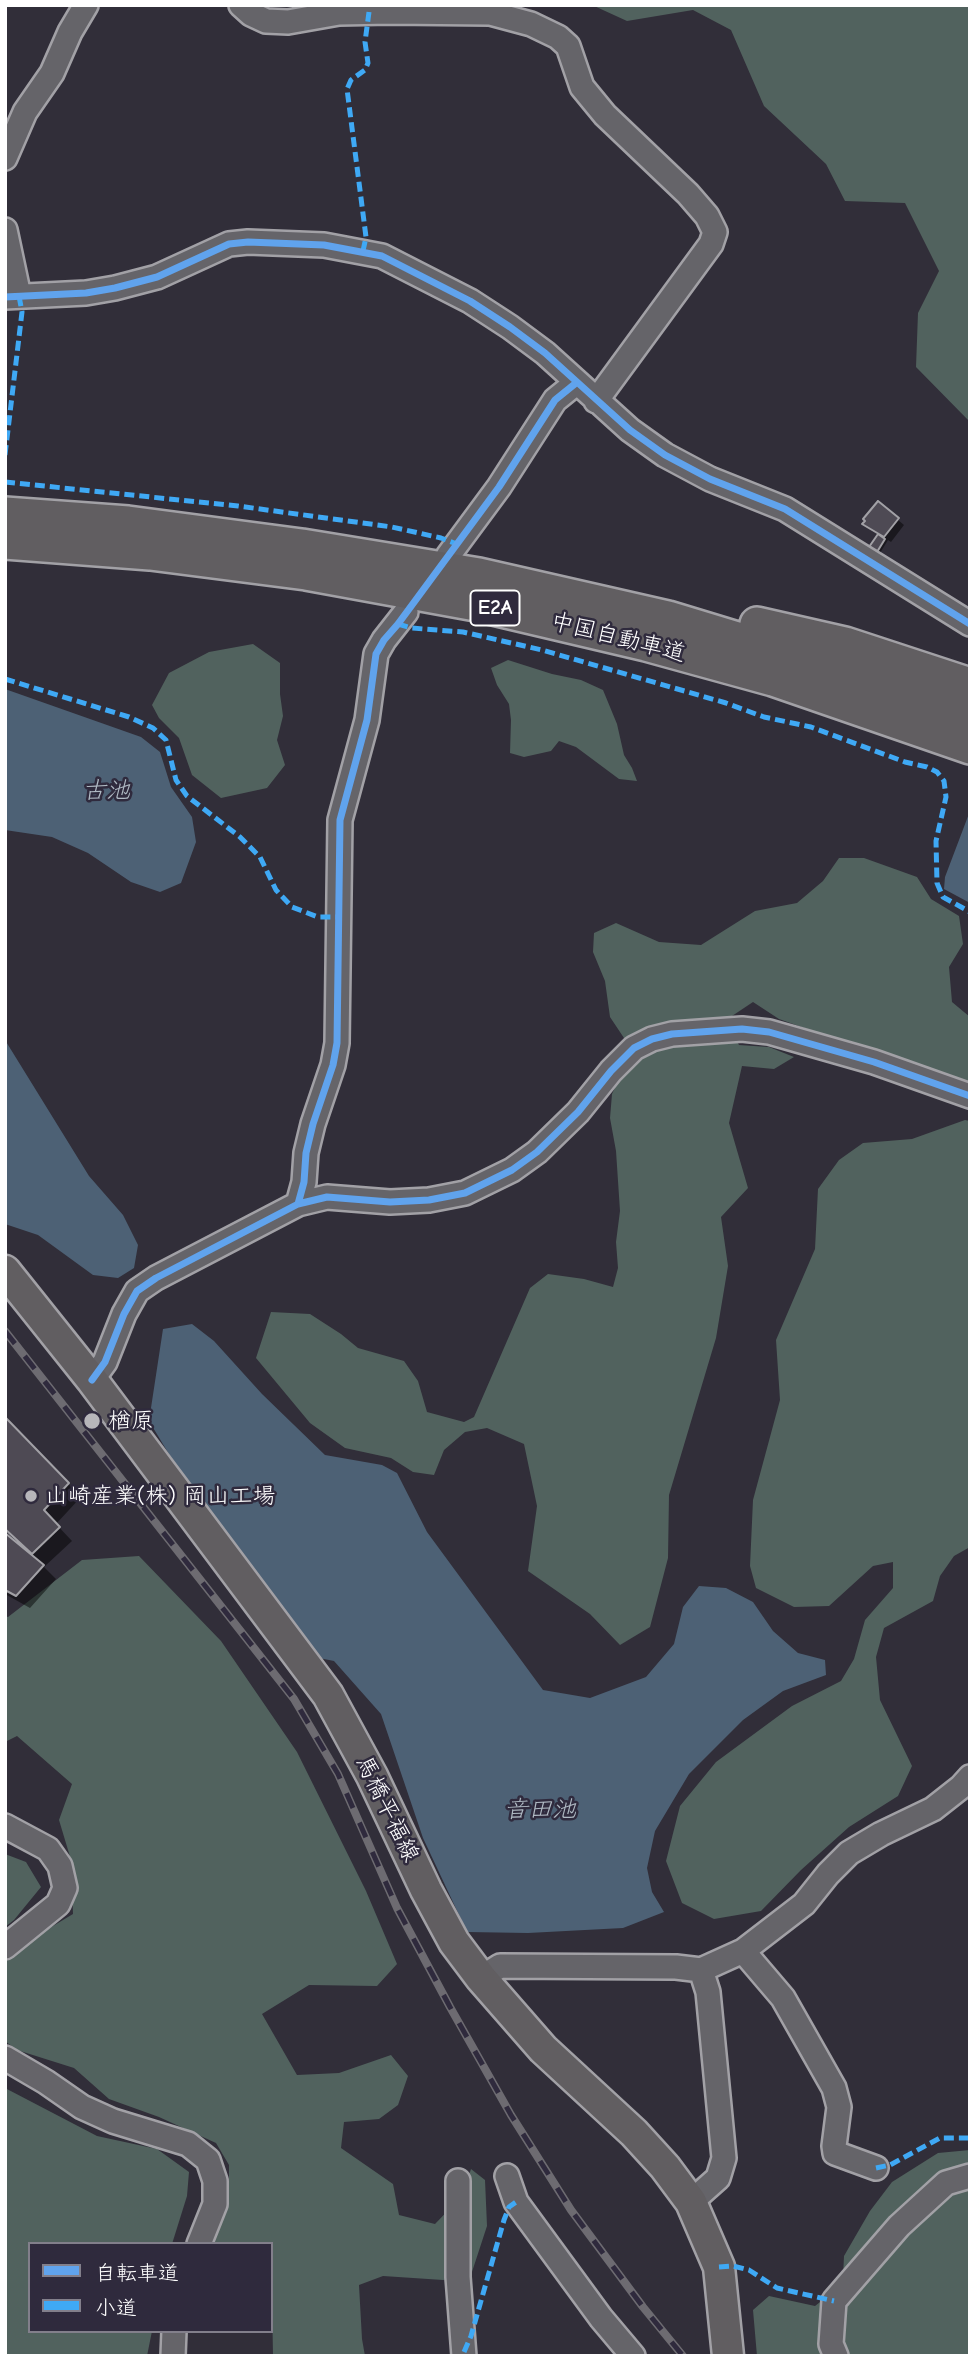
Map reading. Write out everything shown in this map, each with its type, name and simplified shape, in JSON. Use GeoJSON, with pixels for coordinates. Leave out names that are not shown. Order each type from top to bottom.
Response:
{"type":"FeatureCollection","features":[{"type":"Feature","properties":{"kind":"highway","name":"中国自動車道"},"geometry":{"type":"LineString","coordinates":[[5,514],[128,523],[302,546],[479,575],[668,618],[826,666],[970,717]]}},
{"type":"Feature","properties":{"kind":"highway","name":"中国自動車道"},"geometry":{"type":"LineString","coordinates":[[5,542],[150,553],[319,575],[476,604],[646,644],[773,678],[970,747]]}},
{"type":"Feature","properties":{"kind":"highway"},"geometry":{"type":"LineString","coordinates":[[479,575],[628,594],[845,643],[970,685]]}},
{"type":"Feature","properties":{"kind":"highway"},"geometry":{"type":"LineString","coordinates":[[773,678],[828,707],[970,765]]}},
{"type":"Feature","properties":{"kind":"main road","name":"馬橋平福線"},"geometry":{"type":"LineString","coordinates":[[5,1271],[92,1380],[328,1695],[372,1776],[454,1942],[542,2049],[634,2133],[665,2167],[691,2202],[719,2267],[728,2356]]}},
{"type":"Feature","properties":{"kind":"street"},"geometry":{"type":"LineString","coordinates":[[5,158],[15,110],[52,73],[70,32],[86,5]]}},
{"type":"Feature","properties":{"kind":"street"},"geometry":{"type":"LineString","coordinates":[[242,5],[251,14],[266,20],[288,23],[339,13],[490,13],[531,24],[558,37],[568,46],[582,87],[604,115],[688,194],[707,216],[715,232],[710,244],[596,401]]}},
{"type":"Feature","properties":{"kind":"street"},"geometry":{"type":"LineString","coordinates":[[5,230],[12,296],[86,293],[115,288],[157,277],[229,244],[279,242],[324,245],[382,256],[470,301],[510,327],[536,346],[630,430],[665,455],[710,479],[785,509],[970,624]]}},
{"type":"Feature","properties":{"kind":"street"},"geometry":{"type":"LineString","coordinates":[[448,556],[499,488],[555,400],[576,383]]}},
{"type":"Feature","properties":{"kind":"street"},"geometry":{"type":"LineString","coordinates":[[298,1204],[304,1182],[306,1153],[333,1065],[337,1043],[340,820],[367,720],[376,654],[406,612]]}},
{"type":"Feature","properties":{"kind":"street"},"geometry":{"type":"LineString","coordinates":[[92,1380],[105,1362],[124,1314],[138,1291],[156,1278],[298,1204],[327,1197],[390,1202],[429,1200],[465,1193],[512,1170],[537,1152],[578,1112],[611,1071],[634,1048],[652,1039],[672,1034],[742,1029],[769,1032],[874,1062],[970,1096]]}},
{"type":"Feature","properties":{"kind":"street"},"geometry":{"type":"LineString","coordinates":[[481,1978],[500,1966],[676,1967],[701,1970],[743,1951],[804,1904],[849,1853],[933,1809],[970,1777]]}},
{"type":"Feature","properties":{"kind":"street"},"geometry":{"type":"LineString","coordinates":[[5,1826],[48,1849],[60,1866],[65,1888],[58,1904],[5,1947]]}},
{"type":"Feature","properties":{"kind":"street"},"geometry":{"type":"LineString","coordinates":[[743,1951],[783,1998],[835,2088],[839,2107],[835,2153],[876,2168]]}},
{"type":"Feature","properties":{"kind":"street"},"geometry":{"type":"LineString","coordinates":[[691,2202],[718,2178],[724,2158],[708,1992],[701,1970]]}},
{"type":"Feature","properties":{"kind":"street"},"geometry":{"type":"LineString","coordinates":[[5,2059],[46,2082],[82,2107],[113,2121],[188,2144],[208,2160],[215,2181],[215,2204],[200,2242]]}},
{"type":"Feature","properties":{"kind":"street"},"geometry":{"type":"LineString","coordinates":[[507,2176],[516,2202],[601,2318],[633,2356]]}},
{"type":"Feature","properties":{"kind":"street"},"geometry":{"type":"LineString","coordinates":[[836,2356],[831,2344],[834,2301],[908,2217],[946,2183],[970,2176]]}},
{"type":"Feature","properties":{"kind":"street"},"geometry":{"type":"LineString","coordinates":[[458,2182],[458,2277],[464,2356]]}},
{"type":"Feature","properties":{"kind":"street"},"geometry":{"type":"LineString","coordinates":[[173,2356],[174,2333]]}},
{"type":"Feature","properties":{"kind":"shaded area"},"geometry":{"type":"Polygon","coordinates":[[[592,5],[970,5],[970,422],[916,367],[918,313],[939,271],[905,203],[845,201],[826,164],[764,106],[731,30],[693,10],[627,21],[592,5]]]}},
{"type":"Feature","properties":{"kind":"shaded area"},"geometry":{"type":"Polygon","coordinates":[[[253,644],[280,663],[283,716],[277,740],[285,765],[267,788],[221,798],[192,775],[179,738],[159,718],[152,705],[169,673],[209,652],[253,644]]]}},
{"type":"Feature","properties":{"kind":"shaded area"},"geometry":{"type":"Polygon","coordinates":[[[508,660],[581,680],[603,690],[617,724],[624,755],[637,781],[619,779],[576,747],[559,741],[551,751],[524,757],[510,753],[509,704],[497,685],[491,668],[508,660]]]}},
{"type":"Feature","properties":{"kind":"shaded area"},"geometry":{"type":"Polygon","coordinates":[[[839,858],[864,858],[917,877],[931,899],[959,916],[963,944],[949,967],[952,1002],[970,1017],[970,1084],[954,1081],[779,1019],[753,1002],[726,1020],[739,1045],[769,1047],[794,1057],[774,1069],[742,1066],[729,1123],[748,1188],[721,1217],[728,1266],[716,1338],[669,1495],[668,1558],[650,1627],[620,1645],[590,1614],[528,1571],[537,1506],[524,1444],[487,1428],[465,1432],[444,1450],[434,1475],[413,1472],[391,1458],[345,1448],[310,1423],[256,1358],[271,1312],[310,1314],[358,1348],[404,1361],[418,1381],[427,1412],[464,1422],[474,1417],[530,1288],[548,1274],[584,1279],[613,1287],[618,1268],[616,1242],[620,1211],[616,1151],[610,1118],[612,1094],[628,1060],[624,1038],[610,1017],[605,981],[593,952],[594,933],[616,923],[659,942],[701,945],[755,911],[797,903],[823,881],[839,858]]]}},
{"type":"Feature","properties":{"kind":"shaded area"},"geometry":{"type":"Polygon","coordinates":[[[965,1120],[970,1121],[970,1547],[954,1556],[940,1576],[933,1601],[884,1628],[876,1657],[880,1700],[912,1766],[898,1796],[849,1827],[761,1911],[714,1919],[682,1903],[666,1861],[680,1806],[716,1762],[792,1706],[841,1681],[854,1659],[865,1620],[893,1588],[893,1562],[873,1566],[829,1606],[794,1607],[756,1588],[750,1566],[753,1500],[780,1400],[776,1340],[815,1249],[818,1189],[839,1160],[863,1143],[912,1139],[965,1120]]]}},
{"type":"Feature","properties":{"kind":"shaded area"},"geometry":{"type":"Polygon","coordinates":[[[139,1556],[221,1641],[297,1752],[366,1891],[397,1964],[377,1986],[309,1985],[262,2014],[297,2075],[339,2073],[391,2055],[408,2076],[398,2105],[379,2119],[344,2122],[341,2148],[393,2184],[399,2215],[435,2224],[462,2196],[471,2169],[485,2180],[487,2226],[470,2278],[443,2280],[383,2276],[359,2285],[365,2356],[273,2356],[273,2242],[209,2242],[229,2193],[229,2165],[216,2143],[159,2117],[109,2099],[74,2068],[17,2050],[5,2041],[5,1962],[13,1950],[73,1914],[71,1860],[59,1820],[72,1784],[17,1736],[5,1742],[5,1616],[8,1617],[82,1560],[139,1556]]]}},
{"type":"Feature","properties":{"kind":"shaded area"},"geometry":{"type":"Polygon","coordinates":[[[5,1854],[26,1862],[41,1887],[5,1927],[5,1854]]]}},
{"type":"Feature","properties":{"kind":"shaded area"},"geometry":{"type":"Polygon","coordinates":[[[5,2088],[97,2136],[157,2149],[189,2172],[187,2196],[173,2242],[28,2242],[28,2333],[152,2333],[147,2356],[5,2356],[5,2088]]]}},
{"type":"Feature","properties":{"kind":"shaded area"},"geometry":{"type":"Polygon","coordinates":[[[970,2150],[970,2356],[757,2356],[753,2310],[769,2296],[815,2306],[834,2291],[843,2277],[844,2256],[870,2211],[892,2182],[938,2153],[970,2150]]]}},
{"type":"Feature","properties":{"kind":"water","name":"古池"},"geometry":{"type":"Polygon","coordinates":[[[5,689],[141,737],[160,752],[171,787],[192,817],[196,842],[181,883],[160,892],[131,882],[88,853],[52,837],[5,830],[5,689]]]}},
{"type":"Feature","properties":{"kind":"water"},"geometry":{"type":"Polygon","coordinates":[[[970,811],[970,903],[944,889],[945,877],[970,811]]]}},
{"type":"Feature","properties":{"kind":"water"},"geometry":{"type":"Polygon","coordinates":[[[5,1040],[89,1176],[123,1215],[138,1245],[134,1268],[118,1278],[93,1275],[38,1235],[5,1224],[5,1040]]]}},
{"type":"Feature","properties":{"kind":"water","name":"音田池"},"geometry":{"type":"Polygon","coordinates":[[[192,1324],[214,1341],[262,1394],[325,1455],[382,1465],[397,1473],[427,1532],[543,1690],[590,1698],[646,1677],[674,1644],[683,1607],[699,1586],[726,1588],[753,1602],[773,1631],[798,1653],[825,1660],[826,1675],[783,1691],[743,1720],[689,1774],[655,1831],[647,1868],[652,1892],[664,1912],[623,1928],[528,1933],[467,1932],[423,1838],[381,1714],[334,1661],[319,1658],[178,1469],[149,1421],[163,1329],[192,1324]]]}},
{"type":"Feature","properties":{"kind":"building"},"geometry":{"type":"Polygon","coordinates":[[[878,501],[899,518],[884,537],[862,524],[878,501]]]}},
{"type":"Feature","properties":{"kind":"building"},"geometry":{"type":"Polygon","coordinates":[[[878,534],[885,539],[877,552],[869,547],[878,534]]]}},
{"type":"Feature","properties":{"kind":"building","name":"山崎産業(株) 岡山工場"},"geometry":{"type":"Polygon","coordinates":[[[5,1417],[69,1483],[44,1510],[60,1527],[32,1554],[5,1529],[5,1417]]]}},
{"type":"Feature","properties":{"kind":"building"},"geometry":{"type":"Polygon","coordinates":[[[5,1533],[44,1565],[16,1596],[5,1590],[5,1533]]]}},
{"type":"Feature","properties":{"kind":"railway"},"geometry":{"type":"LineString","coordinates":[[5,1331],[294,1699],[338,1774],[397,1908],[511,2115],[571,2210],[683,2356]]}},
{"type":"Feature","properties":{"kind":"marked path"},"geometry":{"type":"LineString","coordinates":[[363,251],[366,237],[347,89],[351,80],[365,70],[368,63],[365,42],[369,12]]}},
{"type":"Feature","properties":{"kind":"marked path"},"geometry":{"type":"LineString","coordinates":[[5,455],[22,312],[19,296]]}},
{"type":"Feature","properties":{"kind":"marked path"},"geometry":{"type":"LineString","coordinates":[[5,482],[238,506],[392,527],[457,544]]}},
{"type":"Feature","properties":{"kind":"marked path"},"geometry":{"type":"LineString","coordinates":[[398,624],[411,628],[463,632],[542,650],[726,703],[764,717],[811,727],[937,772],[944,781],[946,797],[936,841],[937,883],[943,897],[970,912]]}},
{"type":"Feature","properties":{"kind":"marked path"},"geometry":{"type":"LineString","coordinates":[[5,679],[129,717],[153,728],[166,740],[176,780],[187,796],[240,837],[260,857],[276,890],[292,907],[318,917],[339,917]]}},
{"type":"Feature","properties":{"kind":"marked path"},"geometry":{"type":"LineString","coordinates":[[876,2168],[890,2165],[940,2138],[970,2138]]}},
{"type":"Feature","properties":{"kind":"marked path"},"geometry":{"type":"LineString","coordinates":[[464,2352],[504,2220],[509,2207],[516,2202]]}},
{"type":"Feature","properties":{"kind":"marked path"},"geometry":{"type":"LineString","coordinates":[[719,2267],[733,2266],[749,2270],[777,2288],[834,2301]]}},
{"type":"Feature","properties":{"kind":"cycle path"},"geometry":{"type":"LineString","coordinates":[[5,297],[86,293],[115,288],[157,277],[229,244],[248,242],[324,245],[382,256],[470,301],[510,327],[545,353],[630,430],[665,455],[710,479],[785,509],[970,624]]}},
{"type":"Feature","properties":{"kind":"cycle path"},"geometry":{"type":"LineString","coordinates":[[298,1204],[313,1124],[333,1065],[337,1043],[340,820],[367,720],[376,654],[499,487],[555,400],[576,383]]}},
{"type":"Feature","properties":{"kind":"cycle path"},"geometry":{"type":"LineString","coordinates":[[92,1380],[105,1362],[124,1314],[137,1291],[156,1278],[298,1204],[327,1197],[390,1202],[429,1200],[465,1193],[512,1170],[537,1152],[578,1112],[611,1071],[634,1048],[652,1039],[672,1034],[742,1029],[769,1032],[874,1062],[970,1096]]}},
{"type":"Feature","properties":{"kind":"place","name":"楢原"},"geometry":{"type":"Point","coordinates":[92,1421]}},
{"type":"Feature","properties":{"kind":"place","name":"山崎産業(株) 岡山工場"},"geometry":{"type":"Point","coordinates":[31,1496]}}]}
